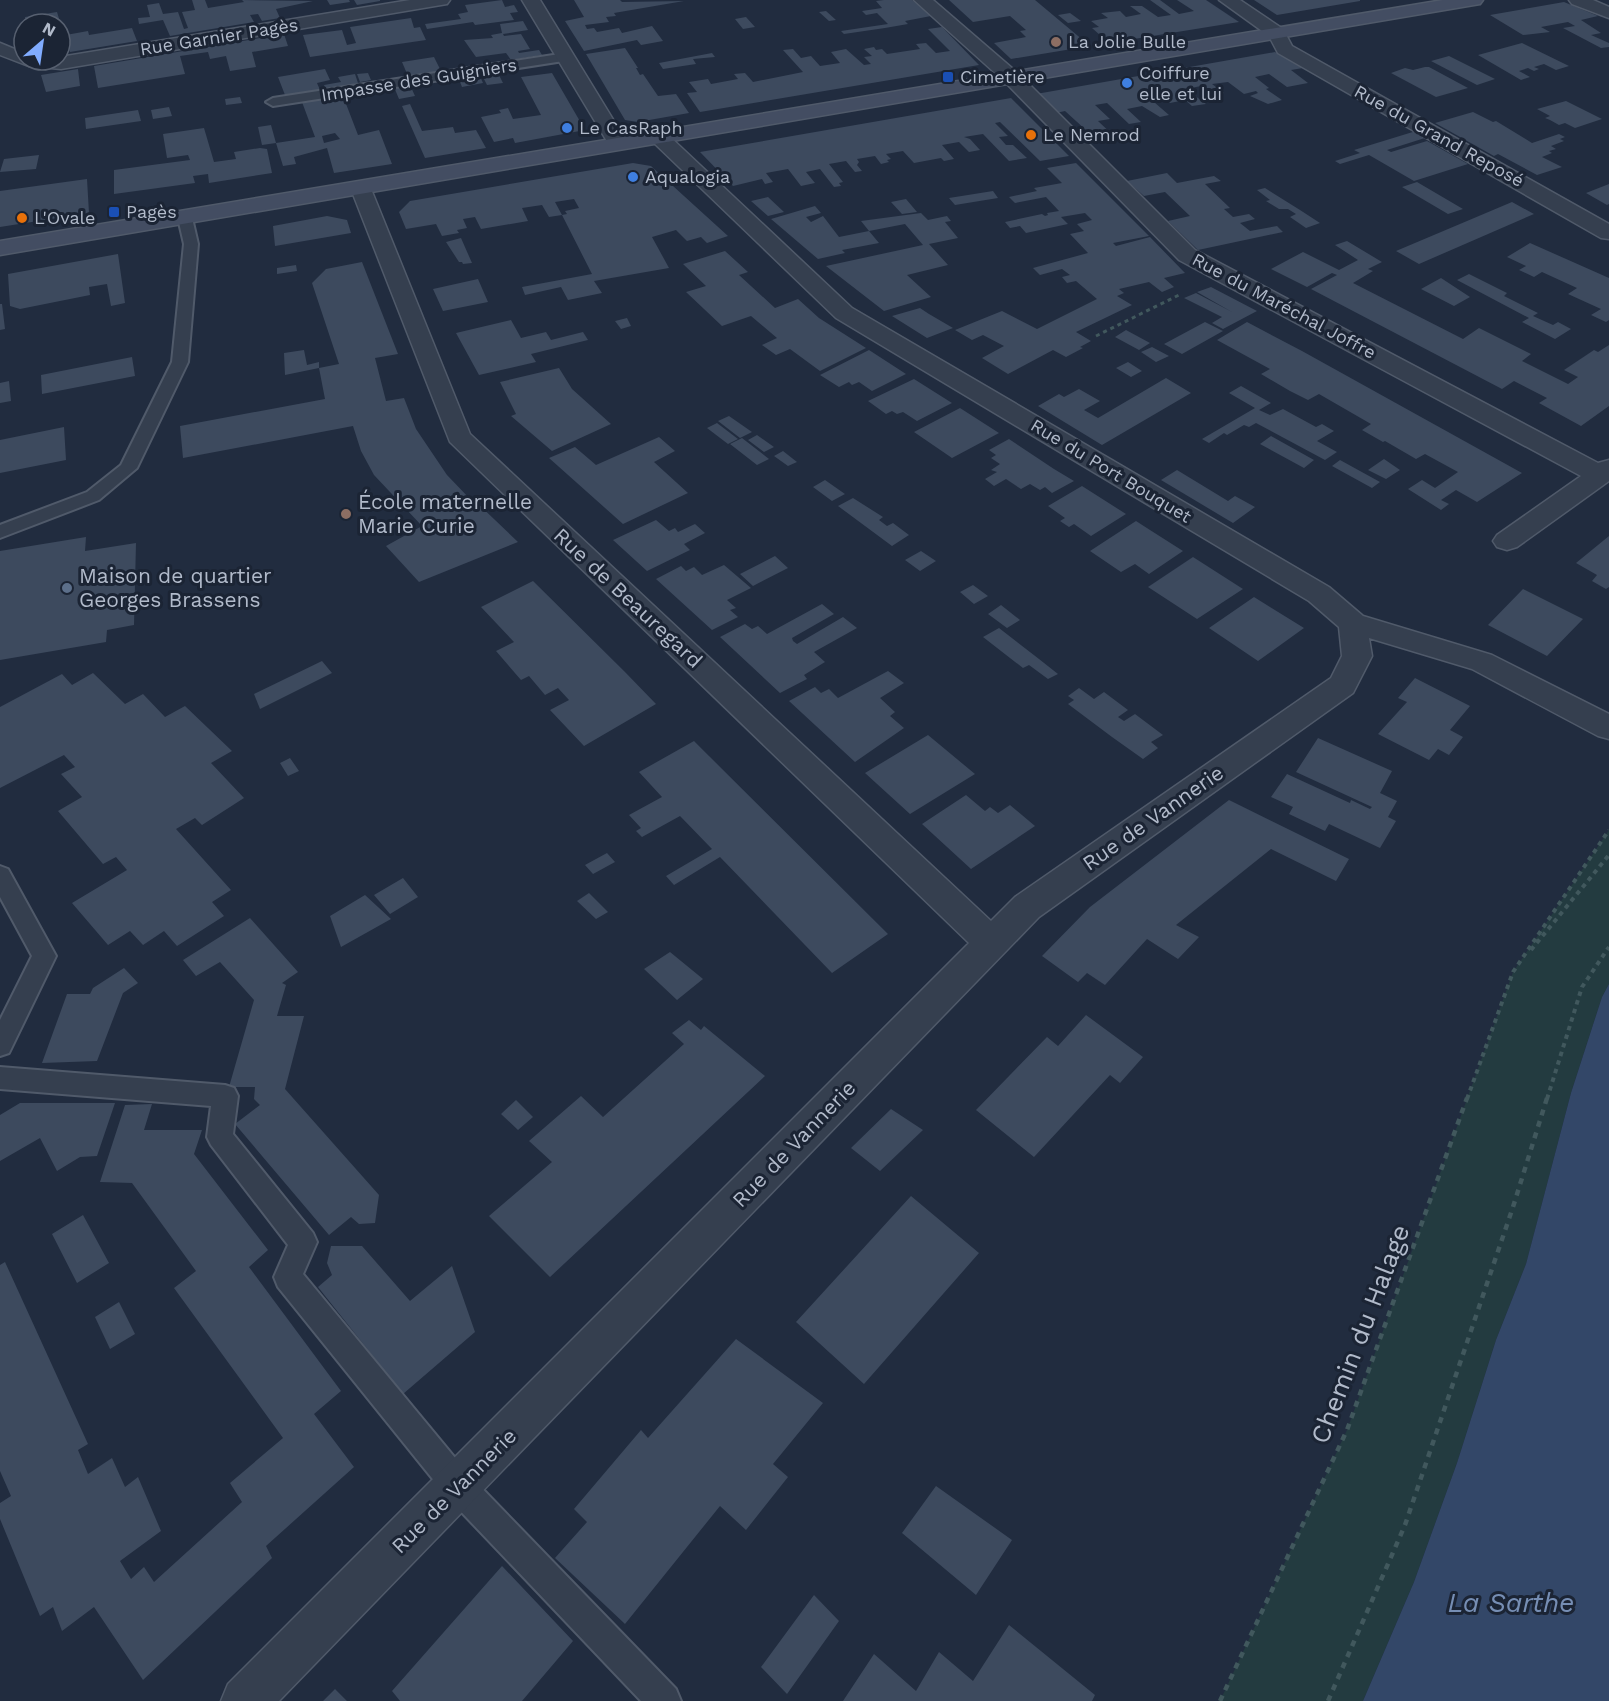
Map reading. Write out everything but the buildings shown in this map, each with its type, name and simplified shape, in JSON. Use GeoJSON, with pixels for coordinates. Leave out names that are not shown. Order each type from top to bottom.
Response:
{"type":"FeatureCollection","features":[{"type":"Feature","properties":{"kind":"main road"},"geometry":{"type":"LineString","coordinates":[[0,248],[1474,0]]}},
{"type":"Feature","properties":{"kind":"street","name":"Rue Garnier Pagès"},"geometry":{"type":"LineString","coordinates":[[0,48],[21,60],[61,63],[441,0]]}},
{"type":"Feature","properties":{"kind":"street"},"geometry":{"type":"LineString","coordinates":[[531,0],[618,144]]}},
{"type":"Feature","properties":{"kind":"street","name":"Rue du Maréchal Joffre"},"geometry":{"type":"LineString","coordinates":[[923,0],[1011,78],[1187,255],[1605,472]]}},
{"type":"Feature","properties":{"kind":"street","name":"Rue du Grand Reposé"},"geometry":{"type":"LineString","coordinates":[[1228,0],[1277,33],[1284,49],[1609,233]]}},
{"type":"Feature","properties":{"kind":"street"},"geometry":{"type":"LineString","coordinates":[[1578,0],[1609,13]]}},
{"type":"Feature","properties":{"kind":"street","name":"Rue du Port Bouquet"},"geometry":{"type":"LineString","coordinates":[[660,138],[844,313],[1319,594],[1353,623],[1482,662],[1609,728]]}},
{"type":"Feature","properties":{"kind":"street","name":"Rue de Beauregard"},"geometry":{"type":"LineString","coordinates":[[361,189],[459,437],[991,943]]}},
{"type":"Feature","properties":{"kind":"street"},"geometry":{"type":"LineString","coordinates":[[1507,541],[1605,472]]}},
{"type":"Feature","properties":{"kind":"street","name":"Rue de Vannerie"},"geometry":{"type":"LineString","coordinates":[[245,1701],[459,1487],[1026,907],[1342,684],[1357,656],[1353,623]]}},
{"type":"Feature","properties":{"kind":"lane","name":"Impasse des Guigniers"},"geometry":{"type":"LineString","coordinates":[[273,102],[566,57]]}},
{"type":"Feature","properties":{"kind":"lane"},"geometry":{"type":"LineString","coordinates":[[0,532],[93,496],[128,468],[180,362],[190,244],[185,218]]}},
{"type":"Feature","properties":{"kind":"lane"},"geometry":{"type":"LineString","coordinates":[[0,875],[44,956],[0,1045]]}},
{"type":"Feature","properties":{"kind":"lane"},"geometry":{"type":"LineString","coordinates":[[0,1078],[225,1096],[220,1137],[303,1242],[288,1277],[459,1487],[664,1701]]}},
{"type":"Feature","properties":{"kind":"path"},"geometry":{"type":"LineString","coordinates":[[1096,336],[1222,274]]}},
{"type":"Feature","properties":{"kind":"path","name":"Chemin du Halage"},"geometry":{"type":"LineString","coordinates":[[1220,1701],[1347,1430],[1513,972],[1609,830]]}},
{"type":"Feature","properties":{"kind":"path","name":"Chemin du Halage"},"geometry":{"type":"LineString","coordinates":[[1513,972],[1609,855]]}},
{"type":"Feature","properties":{"kind":"path"},"geometry":{"type":"LineString","coordinates":[[1328,1701],[1405,1525],[1513,1207],[1582,987],[1609,947]]}},
{"type":"Feature","properties":{"kind":"green space"},"geometry":{"type":"Polygon","coordinates":[[[1609,830],[1609,984],[1602,997],[1571,1093],[1526,1264],[1496,1340],[1457,1463],[1414,1582],[1363,1701],[1220,1701],[1347,1430],[1513,972],[1609,830]]]}},
{"type":"Feature","properties":{"kind":"water","name":"La Sarthe"},"geometry":{"type":"Polygon","coordinates":[[[1609,984],[1609,1701],[1363,1701],[1414,1582],[1457,1463],[1496,1340],[1526,1264],[1571,1093],[1602,997],[1609,984]]]}},
{"type":"Feature","properties":{"kind":"place","name":"La Jolie Bulle"},"geometry":{"type":"Point","coordinates":[1056,42]}},
{"type":"Feature","properties":{"kind":"place","name":"Cimetière"},"geometry":{"type":"Point","coordinates":[948,77]}},
{"type":"Feature","properties":{"kind":"place","name":"Coiffure elle et lui"},"geometry":{"type":"Point","coordinates":[1127,83]}},
{"type":"Feature","properties":{"kind":"place","name":"Le CasRaph"},"geometry":{"type":"Point","coordinates":[567,128]}},
{"type":"Feature","properties":{"kind":"place","name":"Le Nemrod"},"geometry":{"type":"Point","coordinates":[1031,135]}},
{"type":"Feature","properties":{"kind":"place","name":"Aqualogia"},"geometry":{"type":"Point","coordinates":[633,177]}},
{"type":"Feature","properties":{"kind":"place","name":"Pagès"},"geometry":{"type":"Point","coordinates":[114,212]}},
{"type":"Feature","properties":{"kind":"place","name":"L'Ovale"},"geometry":{"type":"Point","coordinates":[22,218]}},
{"type":"Feature","properties":{"kind":"place","name":"École maternelle Marie Curie"},"geometry":{"type":"Point","coordinates":[346,514]}},
{"type":"Feature","properties":{"kind":"place","name":"Maison de quartier Georges Brassens"},"geometry":{"type":"Point","coordinates":[67,588]}}]}
